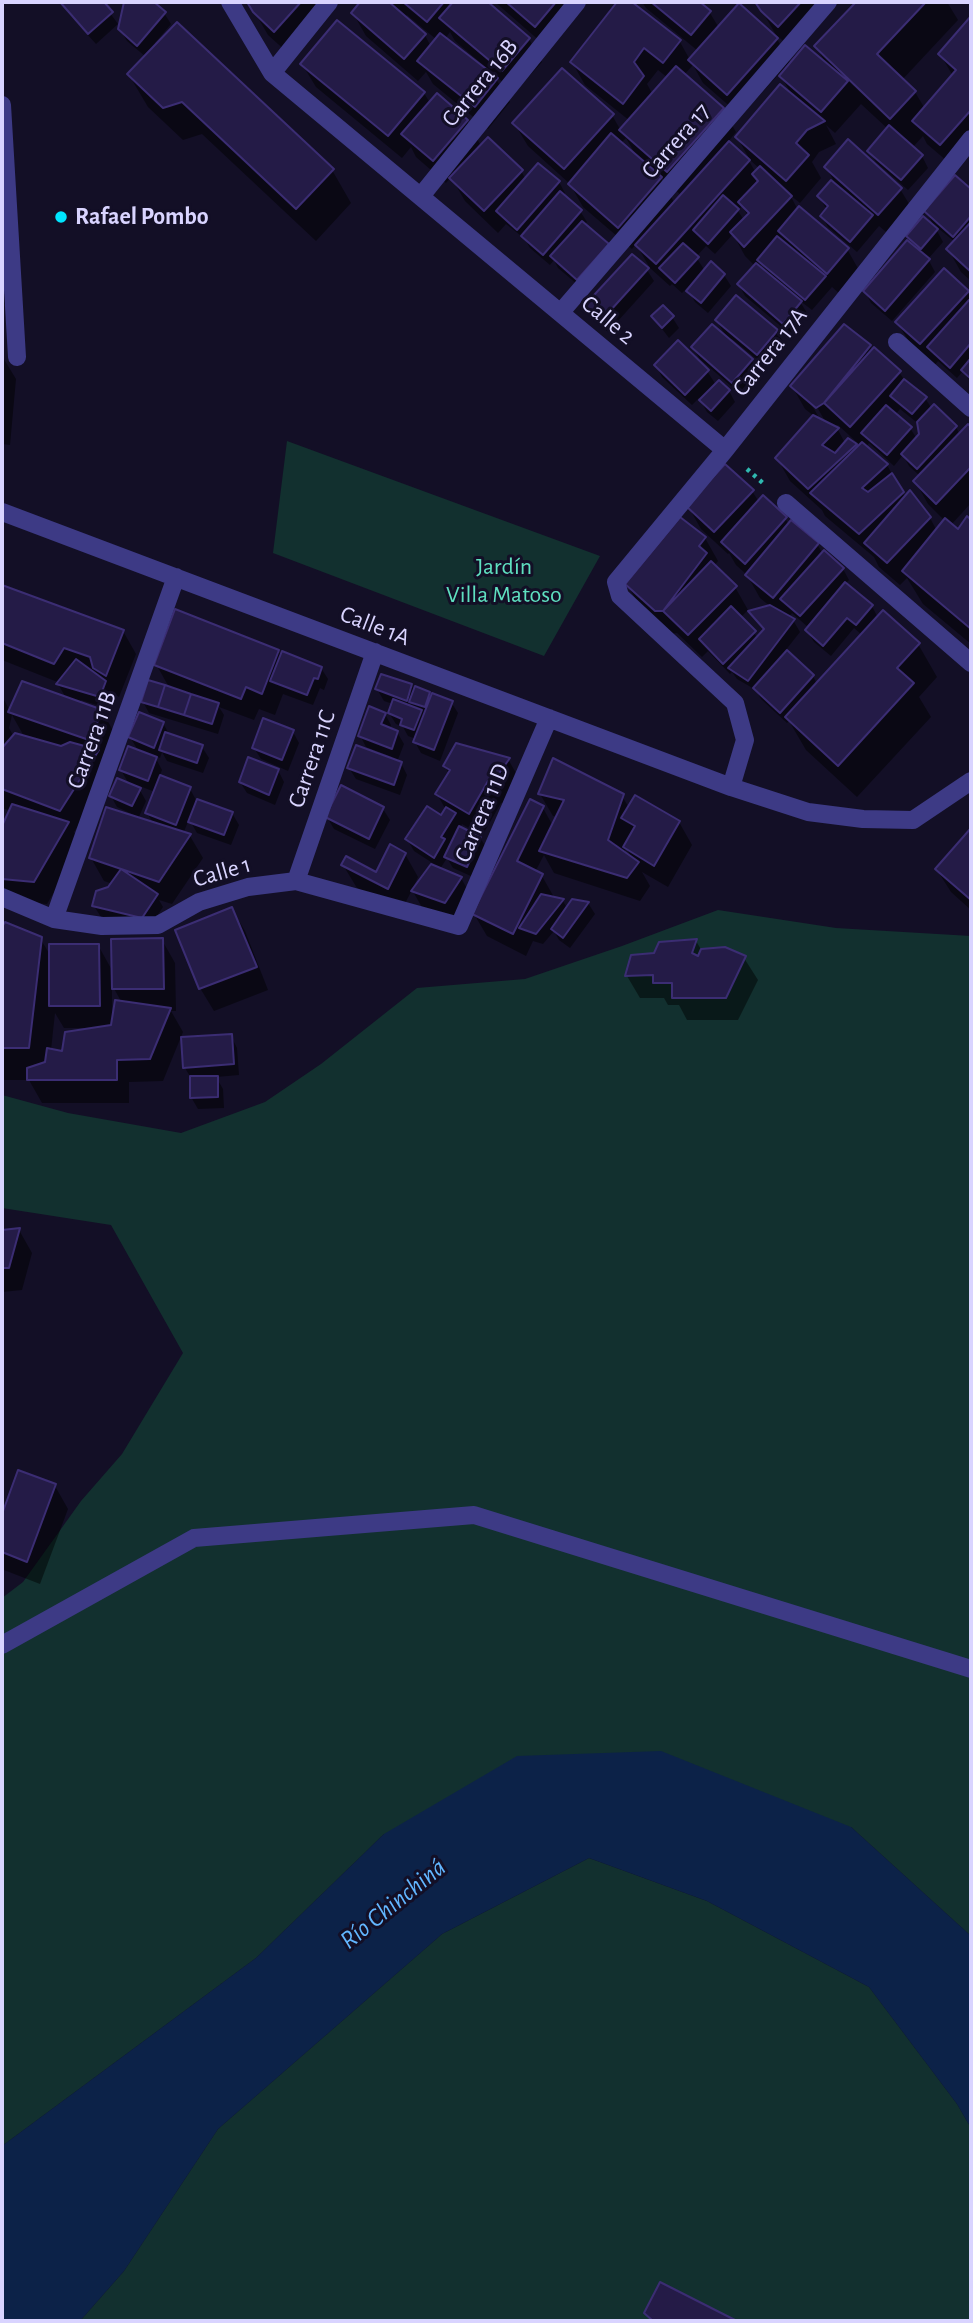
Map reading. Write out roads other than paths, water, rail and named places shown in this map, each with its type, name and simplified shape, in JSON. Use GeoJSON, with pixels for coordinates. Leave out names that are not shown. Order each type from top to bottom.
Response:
{"type":"FeatureCollection","features":[{"type":"Feature","properties":{"kind":"street","name":"Calle 2"},"geometry":{"type":"LineString","coordinates":[[230,2],[272,73],[725,450]]}},
{"type":"Feature","properties":{"kind":"street"},"geometry":{"type":"LineString","coordinates":[[272,73],[329,2]]}},
{"type":"Feature","properties":{"kind":"street","name":"Carrera 16B"},"geometry":{"type":"LineString","coordinates":[[421,196],[577,2]]}},
{"type":"Feature","properties":{"kind":"street","name":"Carrera 17"},"geometry":{"type":"LineString","coordinates":[[561,312],[828,2]]}},
{"type":"Feature","properties":{"kind":"street"},"geometry":{"type":"LineString","coordinates":[[2,105],[17,357]]}},
{"type":"Feature","properties":{"kind":"street","name":"Carrera 17A"},"geometry":{"type":"LineString","coordinates":[[731,787],[745,740],[735,703],[620,596],[616,582],[969,146]]}},
{"type":"Feature","properties":{"kind":"street"},"geometry":{"type":"LineString","coordinates":[[897,342],[971,408]]}},
{"type":"Feature","properties":{"kind":"street"},"geometry":{"type":"LineString","coordinates":[[786,503],[971,663]]}},
{"type":"Feature","properties":{"kind":"street","name":"Calle 1A"},"geometry":{"type":"LineString","coordinates":[[2,512],[731,787],[808,812],[863,819],[913,820],[971,780]]}},
{"type":"Feature","properties":{"kind":"street","name":"Carrera 11B"},"geometry":{"type":"LineString","coordinates":[[54,919],[176,577]]}},
{"type":"Feature","properties":{"kind":"street","name":"Carrera 11C"},"geometry":{"type":"LineString","coordinates":[[296,881],[375,652]]}},
{"type":"Feature","properties":{"kind":"street","name":"Carrera 11D"},"geometry":{"type":"LineString","coordinates":[[459,926],[549,718]]}},
{"type":"Feature","properties":{"kind":"street","name":"Calle 1"},"geometry":{"type":"LineString","coordinates":[[2,897],[54,919],[102,926],[158,925],[199,902],[248,887],[296,881],[459,926]]}},
{"type":"Feature","properties":{"kind":"street"},"geometry":{"type":"LineString","coordinates":[[2,1644],[194,1538],[474,1516],[971,1668]]}},
{"type":"Feature","properties":{"kind":"water","name":"Río Chinchiná"},"geometry":{"type":"Polygon","coordinates":[[[661,1751],[851,1827],[971,1936],[971,2128],[957,2104],[869,1987],[707,1901],[589,1858],[442,1934],[218,2129],[124,2271],[80,2321],[2,2321],[2,2146],[256,1958],[384,1834],[517,1756],[661,1751]]]}},
{"type":"Feature","properties":{"kind":"place","name":"Rafael Pombo"},"geometry":{"type":"Point","coordinates":[61,217]}},
{"type":"Feature","properties":{"kind":"park label","name":"Jardín Villa Matoso"},"geometry":{"type":"Point","coordinates":[504,581]}}]}
